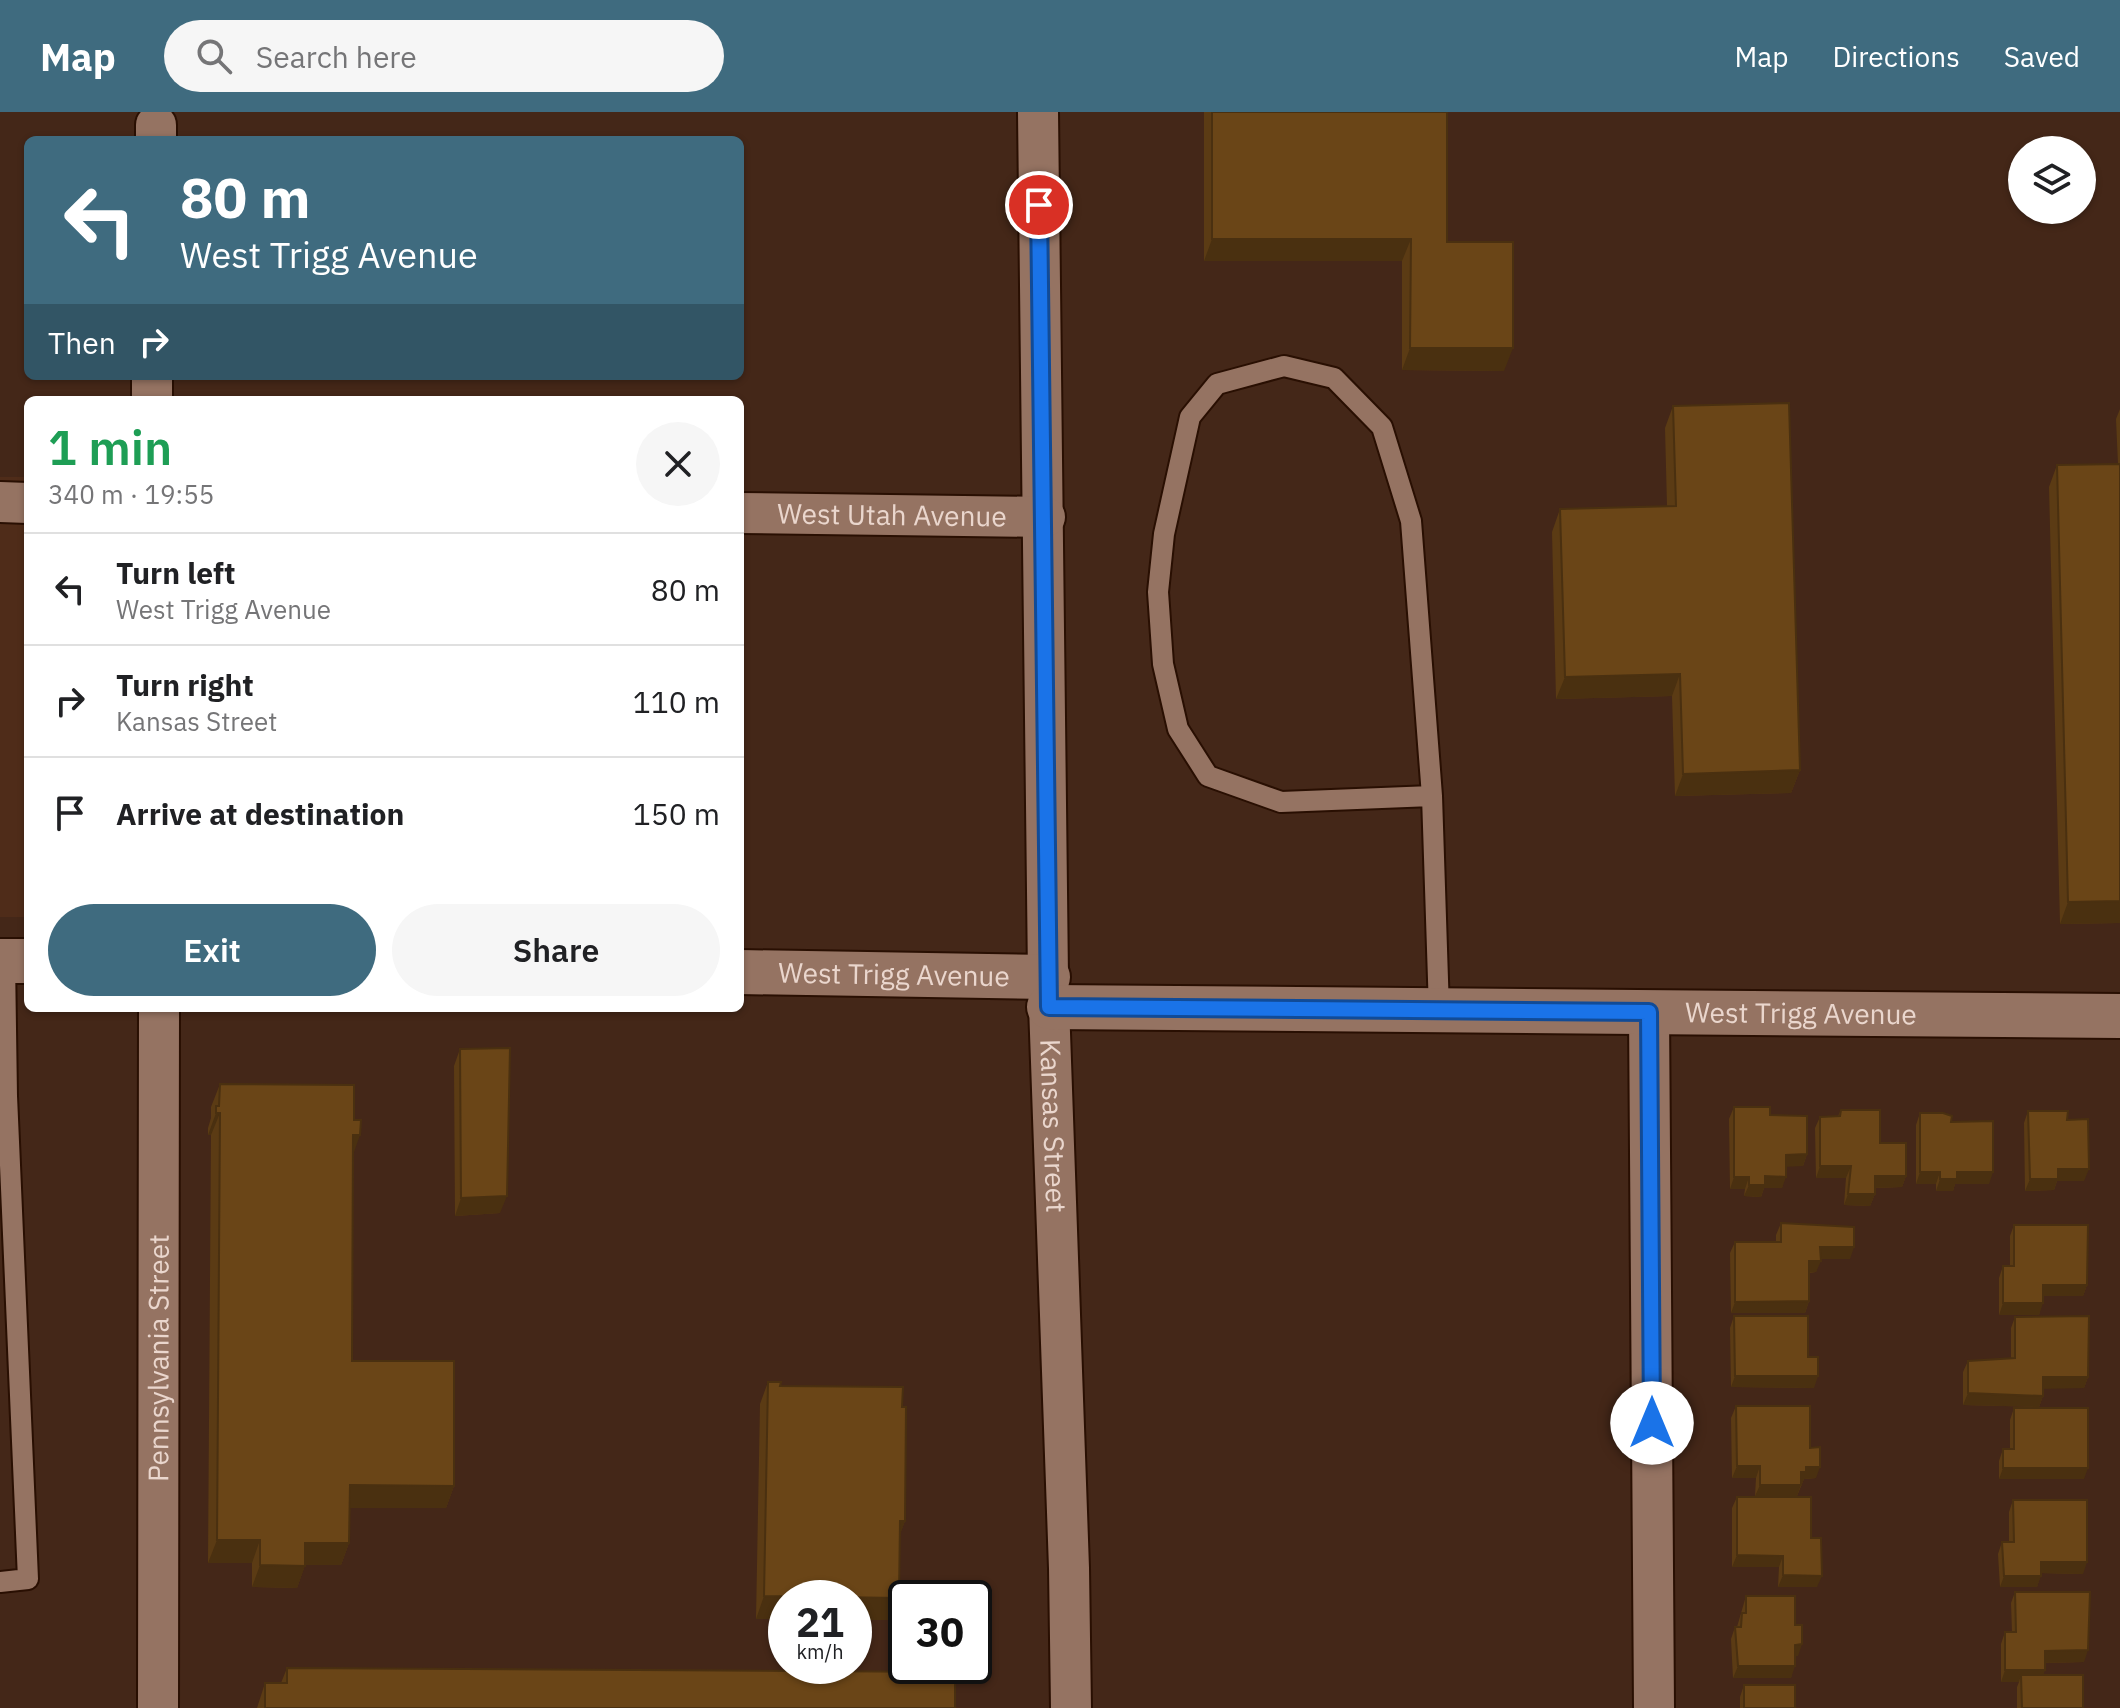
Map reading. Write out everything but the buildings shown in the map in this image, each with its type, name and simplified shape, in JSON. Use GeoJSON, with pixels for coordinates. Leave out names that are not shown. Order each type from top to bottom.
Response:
{"type":"FeatureCollection","features":[{"type":"Feature","properties":{"kind":"street","name":"Kansas Street"},"geometry":{"type":"LineString","coordinates":[[1038,112],[1048,992],[1069,1553],[1071,1708]]}},
{"type":"Feature","properties":{"kind":"street"},"geometry":{"type":"LineString","coordinates":[[0,502],[24,503]]}},
{"type":"Feature","properties":{"kind":"street","name":"West Utah Avenue"},"geometry":{"type":"LineString","coordinates":[[744,513],[1045,517]]}},
{"type":"Feature","properties":{"kind":"street","name":"West Trigg Avenue"},"geometry":{"type":"LineString","coordinates":[[744,972],[1048,992],[1439,1010],[2120,1016]]}},
{"type":"Feature","properties":{"kind":"street","name":"Pennsylvania Street"},"geometry":{"type":"LineString","coordinates":[[158,1708],[159,1012]]}},
{"type":"Feature","properties":{"kind":"street"},"geometry":{"type":"LineString","coordinates":[[1649,1012],[1654,1708]]}},
{"type":"Feature","properties":{"kind":"lane"},"geometry":{"type":"LineString","coordinates":[[1432,796],[1281,802],[1208,776],[1178,729],[1163,664],[1158,592],[1164,534],[1190,417],[1217,384],[1284,366],[1334,378],[1382,427],[1411,521],[1432,796],[1439,1010]]}},
{"type":"Feature","properties":{"kind":"lane"},"geometry":{"type":"LineString","coordinates":[[0,1582],[28,1579],[4,1096],[11,961]]}},
{"type":"Feature","properties":{"kind":"shaded area"},"geometry":{"type":"Polygon","coordinates":[[[0,477],[24,477],[24,917],[0,917],[0,477]]]}},
{"type":"Feature","properties":{"kind":"route"},"geometry":{"type":"LineString","coordinates":[[1039,205],[1049,1007],[1649,1012],[1652,1423]]}}]}
